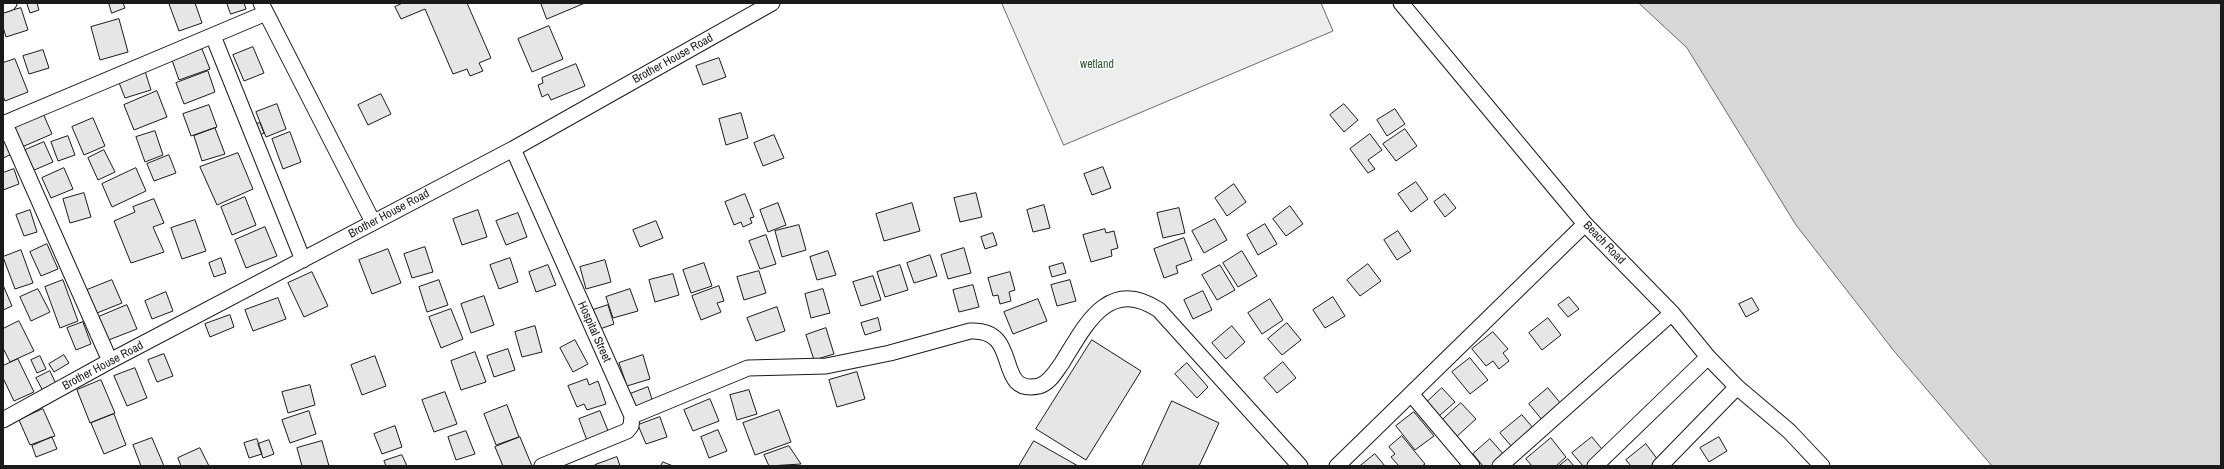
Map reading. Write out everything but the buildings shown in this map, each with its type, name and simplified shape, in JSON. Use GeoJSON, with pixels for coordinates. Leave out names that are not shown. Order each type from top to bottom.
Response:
{"type":"FeatureCollection","features":[{"type":"Feature","properties":{"kind":"street"},"geometry":{"type":"LineString","coordinates":[[3,5],[9,3]]}},
{"type":"Feature","properties":{"kind":"street","name":"Brother House Road"},"geometry":{"type":"LineString","coordinates":[[3,420],[110,361],[512,149],[772,3]]}},
{"type":"Feature","properties":{"kind":"street","name":"Beach Road"},"geometry":{"type":"LineString","coordinates":[[1401,3],[1585,224],[1672,313],[1708,357],[1736,387],[1790,431],[1822,466]]}},
{"type":"Feature","properties":{"kind":"street"},"geometry":{"type":"LineString","coordinates":[[110,361],[4,124],[213,36],[263,8],[373,222]]}},
{"type":"Feature","properties":{"kind":"street"},"geometry":{"type":"LineString","coordinates":[[213,36],[303,260]]}},
{"type":"Feature","properties":{"kind":"street","name":"Hospital Street"},"geometry":{"type":"LineString","coordinates":[[512,149],[632,416]]}},
{"type":"Feature","properties":{"kind":"street"},"geometry":{"type":"LineString","coordinates":[[1337,466],[1412,395],[1585,224]]}},
{"type":"Feature","properties":{"kind":"street"},"geometry":{"type":"LineString","coordinates":[[542,466],[627,431],[632,426],[632,416],[748,368],[826,366],[890,353],[970,331],[980,330],[991,334],[1002,346],[1011,374],[1016,380],[1027,386],[1040,386],[1056,373],[1086,324],[1099,309],[1113,301],[1130,298],[1148,302],[1159,310],[1300,466]]}},
{"type":"Feature","properties":{"kind":"street"},"geometry":{"type":"LineString","coordinates":[[1500,466],[1672,313]]}},
{"type":"Feature","properties":{"kind":"street"},"geometry":{"type":"LineString","coordinates":[[1595,466],[1708,357]]}},
{"type":"Feature","properties":{"kind":"street"},"geometry":{"type":"LineString","coordinates":[[1660,466],[1736,387]]}},
{"type":"Feature","properties":{"kind":"street"},"geometry":{"type":"LineString","coordinates":[[1412,395],[1472,466]]}},
{"type":"Feature","properties":{"kind":"shaded area","name":"wetland"},"geometry":{"type":"Polygon","coordinates":[[[1002,3],[1321,3],[1333,31],[1064,145],[1002,3]]]}},
{"type":"Feature","properties":{"kind":"shaded area"},"geometry":{"type":"Polygon","coordinates":[[[1639,3],[2221,3],[2221,466],[1992,466],[1894,351],[1796,225],[1687,48],[1639,3]]]}}]}
